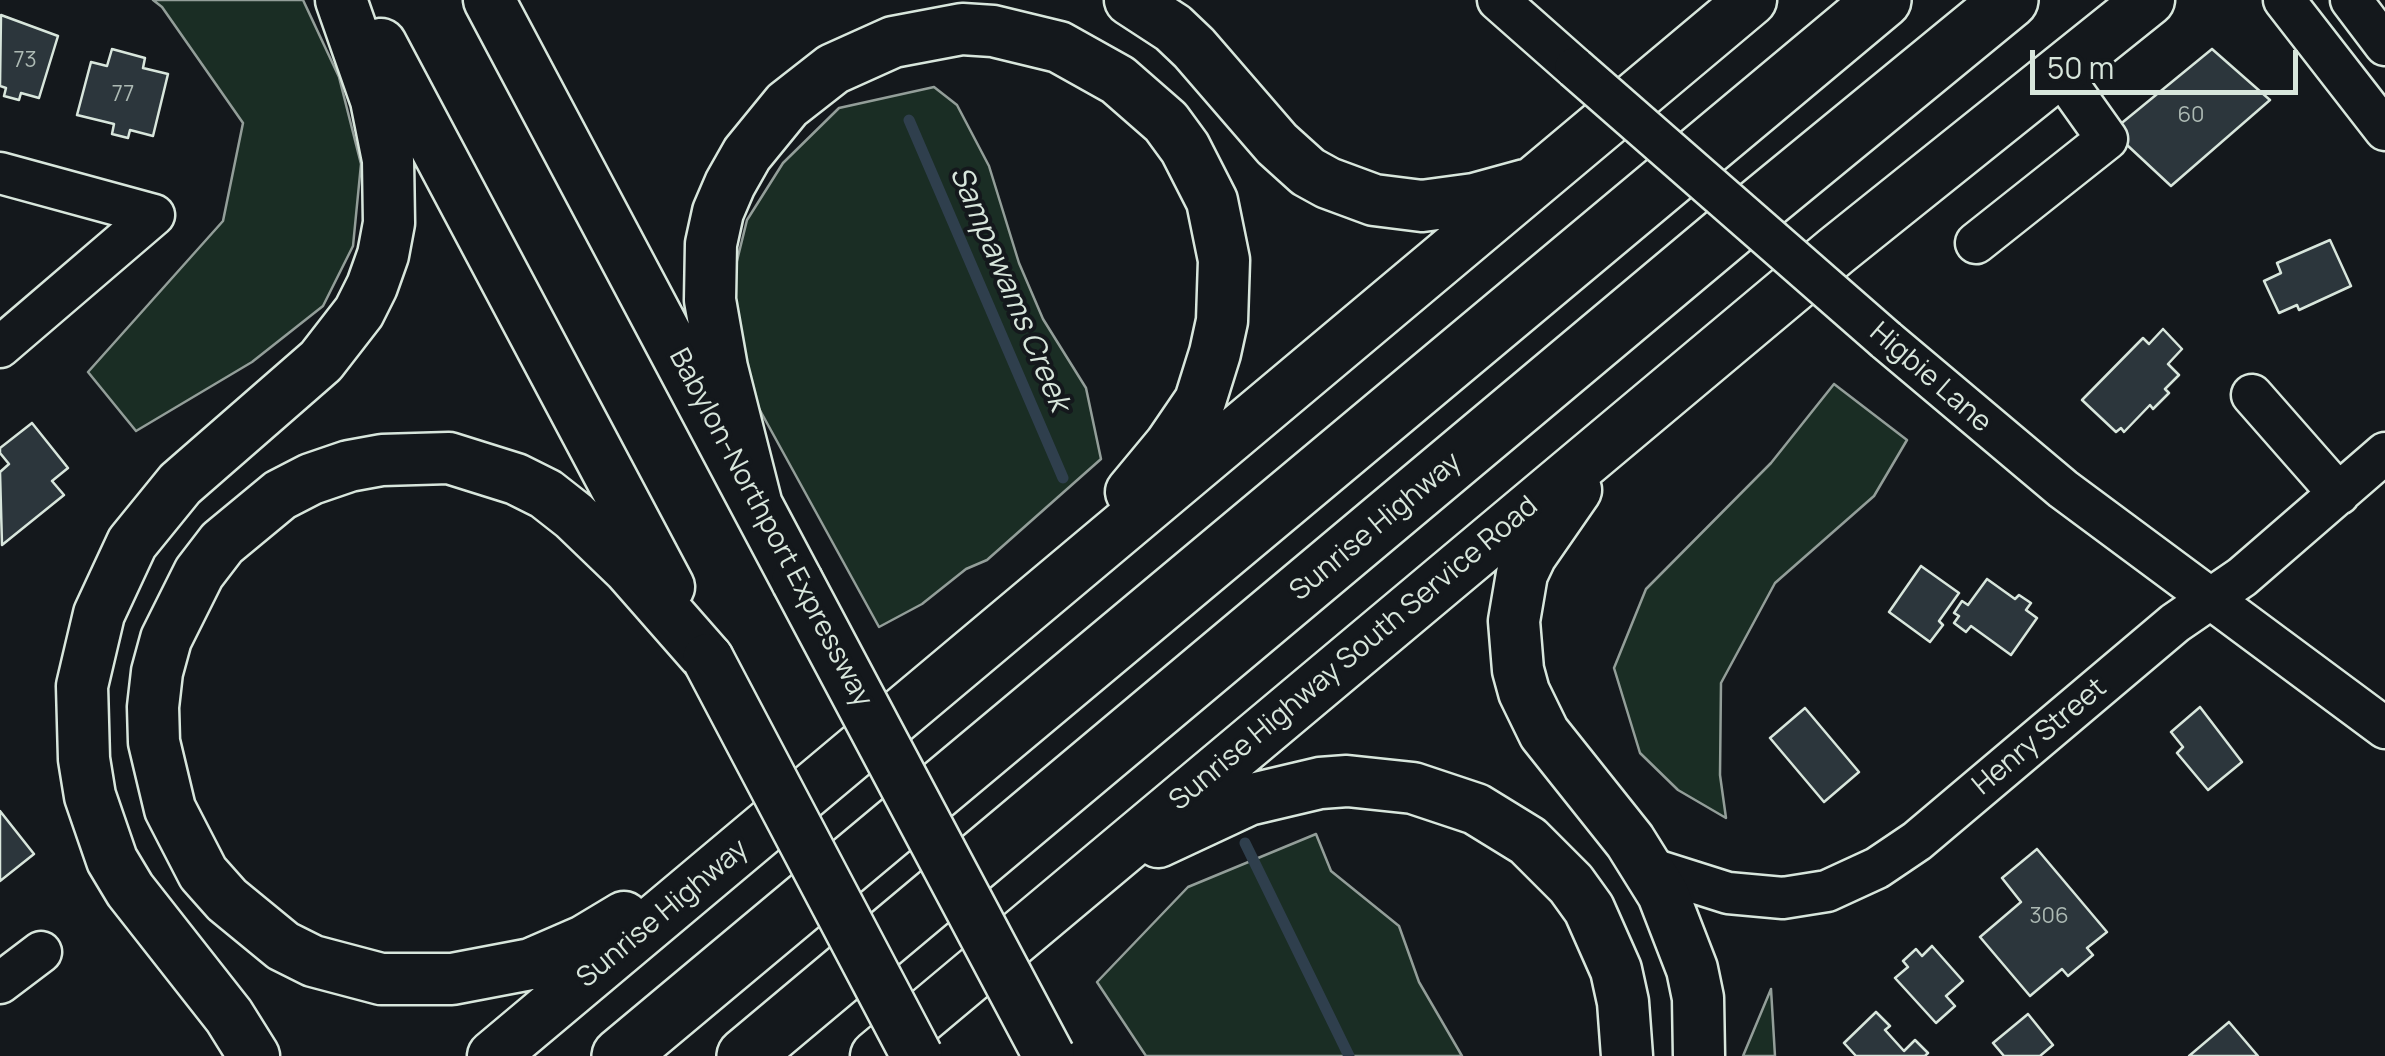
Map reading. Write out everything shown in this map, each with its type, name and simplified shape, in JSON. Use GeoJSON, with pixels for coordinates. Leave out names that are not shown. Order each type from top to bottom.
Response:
{"type":"FeatureCollection","features":[{"type":"Feature","properties":{"kind":"highway"},"geometry":{"type":"LineString","coordinates":[[620,1056],[1883,0]]}},
{"type":"Feature","properties":{"kind":"highway","name":"Sunrise Highway"},"geometry":{"type":"LineString","coordinates":[[744,1056],[2010,0]]}},
{"type":"Feature","properties":{"kind":"main road"},"geometry":{"type":"LineString","coordinates":[[254,1056],[229,1016],[130,890],[112,860],[100,830],[84,759],[82,686],[99,614],[132,543],[180,484],[322,362],[360,312],[372,286],[389,223],[388,160],[376,100],[341,0]]}},
{"type":"Feature","properties":{"kind":"main road"},"geometry":{"type":"LineString","coordinates":[[357,0],[917,1056]]}},
{"type":"Feature","properties":{"kind":"main road","name":"Babylon-Northport Expressway"},"geometry":{"type":"LineString","coordinates":[[489,0],[1049,1056]]}},
{"type":"Feature","properties":{"kind":"main road"},"geometry":{"type":"LineString","coordinates":[[1130,0],[1173,28],[1194,48],[1278,144],[1308,172],[1350,194],[1422,206],[1474,199],[1540,180]]}},
{"type":"Feature","properties":{"kind":"main road","name":"Sunrise Highway"},"geometry":{"type":"LineString","coordinates":[[493,1056],[1751,0]]}},
{"type":"Feature","properties":{"kind":"main road"},"geometry":{"type":"LineString","coordinates":[[1699,1056],[1698,998],[1674,917],[1649,868],[1544,733],[1524,692],[1514,646],[1518,589],[1531,555],[1615,434],[2058,70],[2149,0]]}},
{"type":"Feature","properties":{"kind":"main road"},"geometry":{"type":"LineString","coordinates":[[756,502],[714,331],[709,272],[718,212],[748,154],[787,104],[807,87],[860,55],[892,42],[962,30],[993,31],[1059,47],[1118,80],[1144,100],[1185,148],[1206,187],[1220,230],[1224,290],[1215,353],[1200,401],[1170,446],[1048,589]]}},
{"type":"Feature","properties":{"kind":"main road","name":"Sunrise Highway South Service Road"},"geometry":{"type":"LineString","coordinates":[[1093,874],[1615,434]]}},
{"type":"Feature","properties":{"kind":"main road"},"geometry":{"type":"LineString","coordinates":[[708,660],[600,538],[546,494],[516,479],[448,458],[382,460],[311,478],[265,506],[222,543],[199,573],[166,639],[157,672],[154,742],[170,809],[184,841],[203,873],[227,900],[283,946],[313,960],[381,979],[452,980],[531,964],[584,940],[737,852]]}},
{"type":"Feature","properties":{"kind":"main road"},"geometry":{"type":"LineString","coordinates":[[876,1056],[1093,874],[1273,791],[1347,781],[1413,788],[1445,798],[1506,825],[1528,841],[1571,884],[1589,910],[1616,970],[1627,1056]]}},
{"type":"Feature","properties":{"kind":"street","name":"Higbie Lane"},"geometry":{"type":"LineString","coordinates":[[1498,0],[2022,456],[2385,728]]}},
{"type":"Feature","properties":{"kind":"street"},"geometry":{"type":"LineString","coordinates":[[2284,0],[2385,130]]}},
{"type":"Feature","properties":{"kind":"street"},"geometry":{"type":"LineString","coordinates":[[2351,0],[2385,45]]}},
{"type":"Feature","properties":{"kind":"street"},"geometry":{"type":"LineString","coordinates":[[1976,244],[2107,139],[2058,70]]}},
{"type":"Feature","properties":{"kind":"street"},"geometry":{"type":"LineString","coordinates":[[0,173],[154,215],[0,348]]}},
{"type":"Feature","properties":{"kind":"street"},"geometry":{"type":"LineString","coordinates":[[2252,395],[2340,494]]}},
{"type":"Feature","properties":{"kind":"street","name":"Henry Street"},"geometry":{"type":"LineString","coordinates":[[1649,868],[1699,886],[1751,897],[1783,898],[1827,891],[1877,868],[1916,841],[2175,623],[2242,577],[2385,453]]}},
{"type":"Feature","properties":{"kind":"street"},"geometry":{"type":"LineString","coordinates":[[0,983],[40,952]]}},
{"type":"Feature","properties":{"kind":"green space"},"geometry":{"type":"Polygon","coordinates":[[[153,0],[303,0],[339,77],[361,164],[353,246],[323,306],[252,362],[136,431],[88,372],[223,221],[243,123],[162,7],[153,0]]]}},
{"type":"Feature","properties":{"kind":"green space"},"geometry":{"type":"Polygon","coordinates":[[[934,87],[957,105],[989,166],[1019,263],[1043,319],[1086,388],[1101,459],[987,560],[966,569],[922,604],[879,627],[745,383],[725,332],[747,220],[783,163],[839,108],[934,87]]]}},
{"type":"Feature","properties":{"kind":"green space"},"geometry":{"type":"Polygon","coordinates":[[[1834,384],[1907,440],[1874,496],[1775,583],[1721,683],[1720,775],[1726,818],[1678,790],[1640,753],[1614,668],[1646,589],[1771,463],[1834,384]]]}},
{"type":"Feature","properties":{"kind":"green space"},"geometry":{"type":"Polygon","coordinates":[[[1316,834],[1331,871],[1399,926],[1419,982],[1462,1056],[1146,1056],[1097,982],[1188,887],[1316,834]]]}},
{"type":"Feature","properties":{"kind":"green space"},"geometry":{"type":"Polygon","coordinates":[[[1771,989],[1775,1056],[1743,1056],[1771,989]]]}},
{"type":"Feature","properties":{"kind":"building"},"geometry":{"type":"Polygon","coordinates":[[[1,15],[58,36],[39,98],[21,93],[19,100],[4,96],[6,88],[0,86],[1,15]]]}},
{"type":"Feature","properties":{"kind":"building"},"geometry":{"type":"Polygon","coordinates":[[[112,49],[145,58],[143,68],[168,74],[153,136],[130,130],[128,138],[112,134],[114,124],[77,115],[91,62],[107,66],[112,49]]]}},
{"type":"Feature","properties":{"kind":"building"},"geometry":{"type":"Polygon","coordinates":[[[2212,49],[2270,100],[2171,186],[2112,131],[2212,49]]]}},
{"type":"Feature","properties":{"kind":"building"},"geometry":{"type":"Polygon","coordinates":[[[2330,240],[2351,286],[2299,310],[2297,305],[2279,313],[2264,281],[2281,273],[2277,263],[2330,240]]]}},
{"type":"Feature","properties":{"kind":"building"},"geometry":{"type":"Polygon","coordinates":[[[2163,329],[2182,349],[2168,364],[2179,375],[2153,409],[2150,405],[2124,432],[2121,428],[2116,432],[2082,400],[2143,338],[2149,344],[2163,329]]]}},
{"type":"Feature","properties":{"kind":"building"},"geometry":{"type":"Polygon","coordinates":[[[32,423],[68,468],[52,481],[64,495],[2,545],[0,472],[9,464],[0,448],[32,423]]]}},
{"type":"Feature","properties":{"kind":"building"},"geometry":{"type":"Polygon","coordinates":[[[1921,566],[1959,593],[1930,642],[1889,612],[1921,566]]]}},
{"type":"Feature","properties":{"kind":"building"},"geometry":{"type":"Polygon","coordinates":[[[1987,579],[2015,599],[2019,595],[2031,603],[2026,610],[2037,618],[2011,655],[1971,626],[1966,632],[1954,623],[1959,616],[1954,613],[1962,601],[1968,605],[1987,579]]]}},
{"type":"Feature","properties":{"kind":"building"},"geometry":{"type":"Polygon","coordinates":[[[2200,707],[2242,762],[2208,790],[2177,753],[2183,747],[2171,732],[2200,707]]]}},
{"type":"Feature","properties":{"kind":"building"},"geometry":{"type":"Polygon","coordinates":[[[1805,708],[1859,772],[1824,802],[1770,738],[1805,708]]]}},
{"type":"Feature","properties":{"kind":"building"},"geometry":{"type":"Polygon","coordinates":[[[0,811],[34,854],[0,881],[0,811]]]}},
{"type":"Feature","properties":{"kind":"building"},"geometry":{"type":"Polygon","coordinates":[[[2037,849],[2107,932],[2087,948],[2093,955],[2068,976],[2062,969],[2030,996],[1980,937],[2021,902],[2002,878],[2037,849]]]}},
{"type":"Feature","properties":{"kind":"building"},"geometry":{"type":"Polygon","coordinates":[[[1932,946],[1963,981],[1946,996],[1955,1006],[1936,1023],[1895,978],[1908,967],[1903,961],[1916,949],[1922,956],[1932,946]]]}},
{"type":"Feature","properties":{"kind":"building"},"geometry":{"type":"Polygon","coordinates":[[[1876,1012],[1890,1026],[1885,1030],[1904,1051],[1915,1040],[1928,1053],[1856,1056],[1844,1043],[1876,1012]]]}},
{"type":"Feature","properties":{"kind":"building"},"geometry":{"type":"Polygon","coordinates":[[[2028,1014],[2053,1045],[2040,1056],[2004,1056],[1993,1043],[2028,1014]]]}},
{"type":"Feature","properties":{"kind":"building"},"geometry":{"type":"Polygon","coordinates":[[[2229,1022],[2258,1056],[2189,1056],[2229,1022]]]}},
{"type":"Feature","properties":{"kind":"waterway","name":"Sampawams Creek"},"geometry":{"type":"LineString","coordinates":[[909,120],[1063,478]]}},
{"type":"Feature","properties":{"kind":"waterway","name":"Sampawams Creek"},"geometry":{"type":"LineString","coordinates":[[1245,843],[1349,1056]]}}]}
